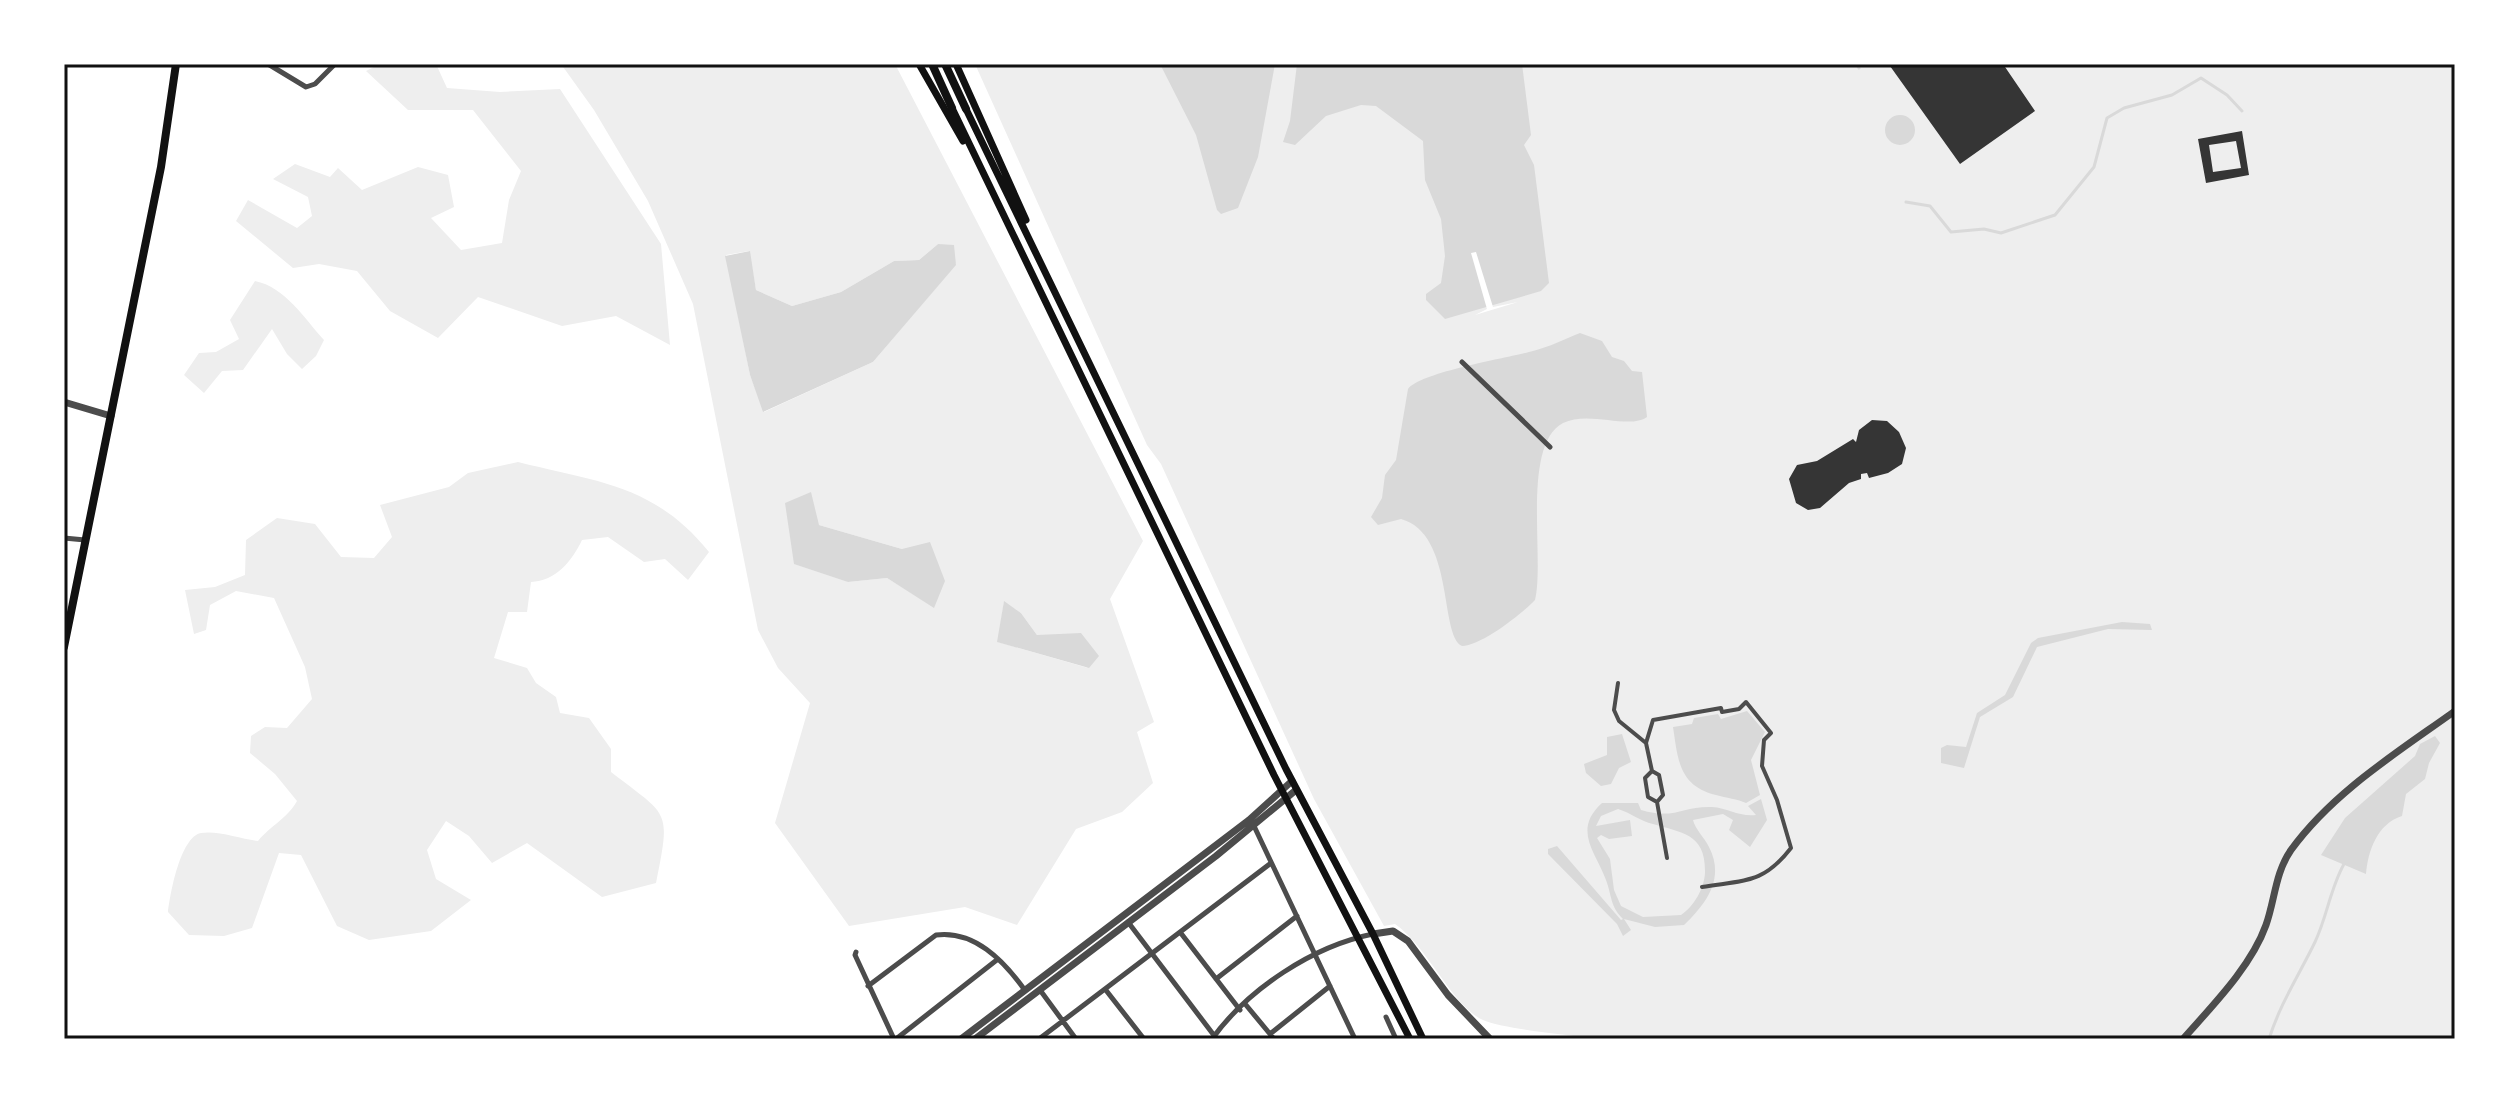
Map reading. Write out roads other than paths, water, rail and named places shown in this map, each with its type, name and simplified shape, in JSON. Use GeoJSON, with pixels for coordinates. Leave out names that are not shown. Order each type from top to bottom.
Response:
{"type":"FeatureCollection","features":[{"type":"Feature","properties":{"kind":"main road"},"geometry":{"type":"LineString","coordinates":[[64,647],[161,167],[176,64]]}},
{"type":"Feature","properties":{"kind":"main road"},"geometry":{"type":"LineString","coordinates":[[919,64],[995,199]]}},
{"type":"Feature","properties":{"kind":"main road"},"geometry":{"type":"LineString","coordinates":[[932,64],[1282,790],[1410,1039]]}},
{"type":"Feature","properties":{"kind":"main road"},"geometry":{"type":"LineString","coordinates":[[945,64],[1296,790],[1373,934],[1423,1039]]}},
{"type":"Feature","properties":{"kind":"main road"},"geometry":{"type":"LineString","coordinates":[[956,64],[1076,331]]}},
{"type":"Feature","properties":{"kind":"street"},"geometry":{"type":"LineString","coordinates":[[268,64],[306,87],[315,84],[335,64]]}},
{"type":"Feature","properties":{"kind":"street"},"geometry":{"type":"LineString","coordinates":[[1462,362],[1550,447]]}},
{"type":"Feature","properties":{"kind":"street"},"geometry":{"type":"LineString","coordinates":[[64,402],[111,416]]}},
{"type":"Feature","properties":{"kind":"street"},"geometry":{"type":"LineString","coordinates":[[64,538],[85,540]]}},
{"type":"Feature","properties":{"kind":"street"},"geometry":{"type":"LineString","coordinates":[[1618,683],[1614,710],[1619,721],[1646,743]]}},
{"type":"Feature","properties":{"kind":"street"},"geometry":{"type":"LineString","coordinates":[[1657,802],[1663,795],[1659,775],[1652,771],[1646,743],[1653,720],[1721,708],[1722,712],[1739,709],[1746,702],[1771,733],[1764,740],[1762,766],[1777,800],[1791,848],[1773,870],[1761,877],[1702,887]]}},
{"type":"Feature","properties":{"kind":"street"},"geometry":{"type":"LineString","coordinates":[[2183,1039],[2256,947],[2267,923],[2280,870],[2297,842],[2336,801],[2407,743],[2455,711]]}},
{"type":"Feature","properties":{"kind":"street"},"geometry":{"type":"LineString","coordinates":[[1652,771],[1645,778],[1648,797],[1657,802]]}},
{"type":"Feature","properties":{"kind":"street"},"geometry":{"type":"LineString","coordinates":[[975,1039],[1127,922],[1152,897],[1249,820],[1292,781]]}},
{"type":"Feature","properties":{"kind":"street"},"geometry":{"type":"LineString","coordinates":[[961,1039],[1024,989],[1254,826],[1296,790]]}},
{"type":"Feature","properties":{"kind":"street"},"geometry":{"type":"LineString","coordinates":[[1657,802],[1667,858]]}},
{"type":"Feature","properties":{"kind":"street"},"geometry":{"type":"LineString","coordinates":[[1254,826],[1355,1039]]}},
{"type":"Feature","properties":{"kind":"street"},"geometry":{"type":"LineString","coordinates":[[1039,1039],[1271,863]]}},
{"type":"Feature","properties":{"kind":"street"},"geometry":{"type":"LineString","coordinates":[[1216,979],[1297,916]]}},
{"type":"Feature","properties":{"kind":"street"},"geometry":{"type":"LineString","coordinates":[[1127,922],[1215,1038],[1240,1010],[1276,979],[1315,954],[1357,937],[1393,931],[1408,941],[1448,995],[1490,1039]]}},
{"type":"Feature","properties":{"kind":"street"},"geometry":{"type":"LineString","coordinates":[[1180,932],[1240,1010]]}},
{"type":"Feature","properties":{"kind":"street"},"geometry":{"type":"LineString","coordinates":[[868,986],[936,935],[966,936],[998,959],[1024,989]]}},
{"type":"Feature","properties":{"kind":"street"},"geometry":{"type":"LineString","coordinates":[[856,952],[868,986],[895,1039],[998,959]]}},
{"type":"Feature","properties":{"kind":"street"},"geometry":{"type":"LineString","coordinates":[[1246,1005],[1272,1036],[1330,986]]}},
{"type":"Feature","properties":{"kind":"street"},"geometry":{"type":"LineString","coordinates":[[1105,989],[1144,1039]]}},
{"type":"Feature","properties":{"kind":"street"},"geometry":{"type":"LineString","coordinates":[[1040,990],[1076,1039]]}},
{"type":"Feature","properties":{"kind":"street"},"geometry":{"type":"LineString","coordinates":[[1386,1017],[1396,1039]]}},
{"type":"Feature","properties":{"kind":"waterway"},"geometry":{"type":"LineString","coordinates":[[1857,64],[1859,68]]}},
{"type":"Feature","properties":{"kind":"waterway"},"geometry":{"type":"LineString","coordinates":[[1906,202],[1930,206],[1951,232],[1984,229],[2001,233],[2055,215],[2094,167],[2107,118],[2124,108],[2172,95],[2201,78],[2227,95],[2242,111]]}},
{"type":"Feature","properties":{"kind":"waterway"},"geometry":{"type":"LineString","coordinates":[[2269,1039],[2319,932],[2344,864]]}}]}
